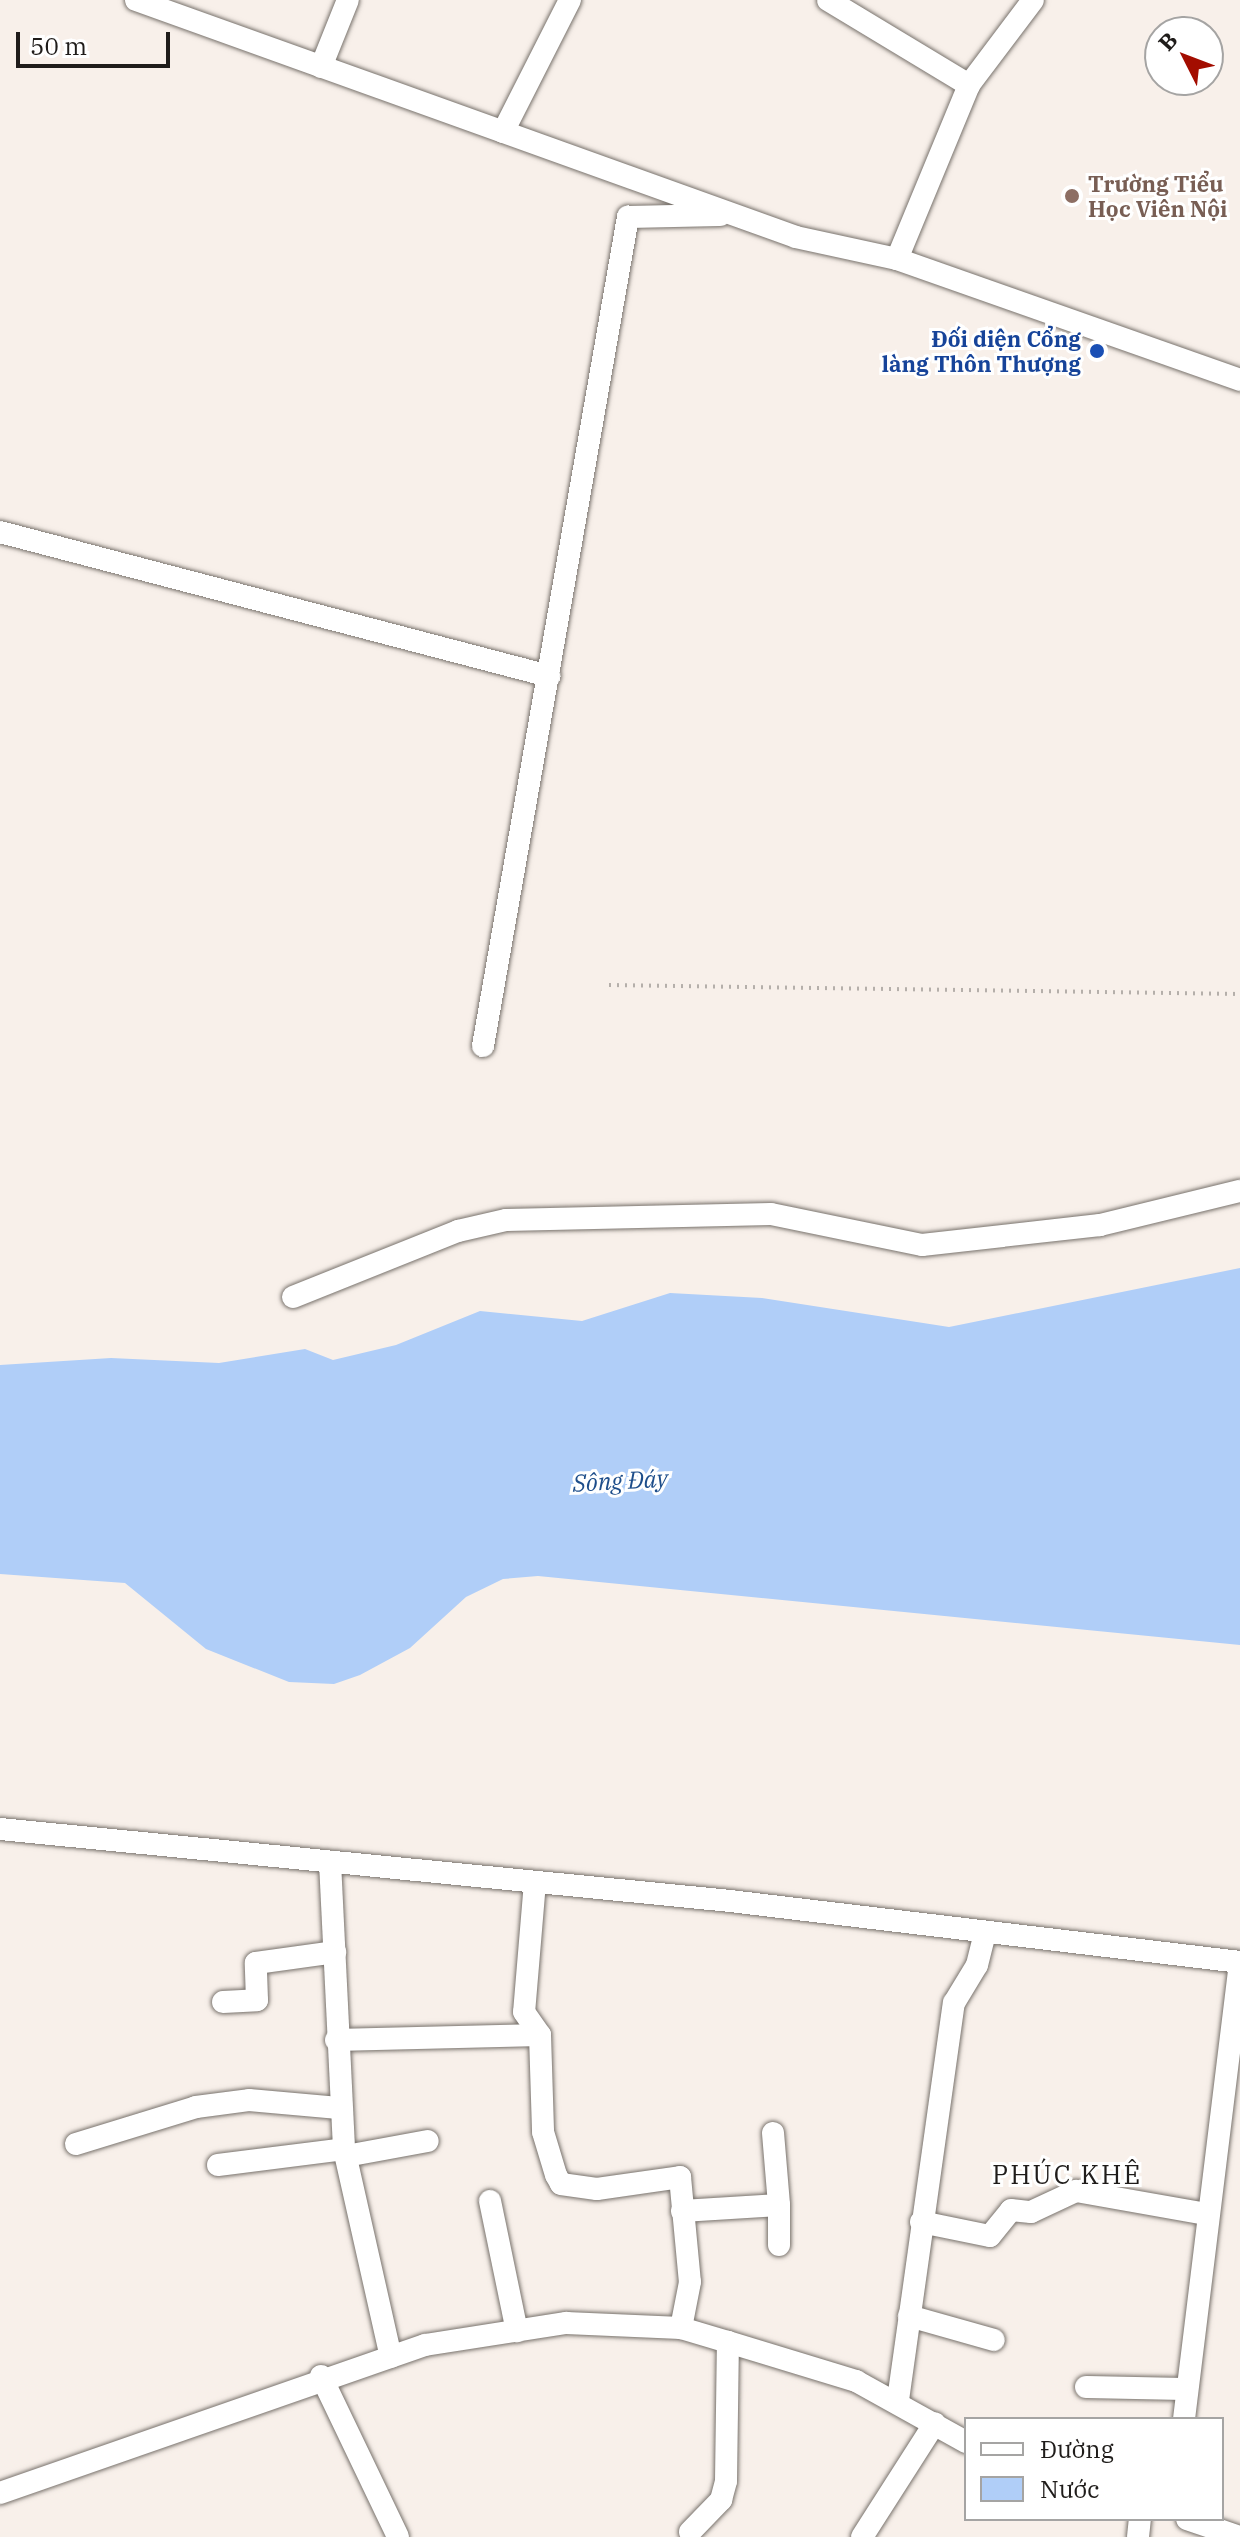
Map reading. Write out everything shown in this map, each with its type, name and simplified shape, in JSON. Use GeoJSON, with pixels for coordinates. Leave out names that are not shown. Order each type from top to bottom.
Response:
{"type":"FeatureCollection","features":[{"type":"Feature","properties":{"kind":"street"},"geometry":{"type":"LineString","coordinates":[[136,0],[796,237],[897,259],[1240,380]]}},
{"type":"Feature","properties":{"kind":"street"},"geometry":{"type":"LineString","coordinates":[[321,67],[348,0]]}},
{"type":"Feature","properties":{"kind":"street"},"geometry":{"type":"LineString","coordinates":[[503,132],[570,0]]}},
{"type":"Feature","properties":{"kind":"street"},"geometry":{"type":"LineString","coordinates":[[828,0],[969,85]]}},
{"type":"Feature","properties":{"kind":"street"},"geometry":{"type":"LineString","coordinates":[[897,259],[969,85],[1033,0]]}},
{"type":"Feature","properties":{"kind":"street"},"geometry":{"type":"LineString","coordinates":[[483,1046],[628,217],[734,215]]}},
{"type":"Feature","properties":{"kind":"street"},"geometry":{"type":"LineString","coordinates":[[0,532],[549,676]]}},
{"type":"Feature","properties":{"kind":"street"},"geometry":{"type":"LineString","coordinates":[[293,1297],[458,1231],[506,1220],[771,1214],[922,1245],[1100,1225],[1240,1191]]}},
{"type":"Feature","properties":{"kind":"street"},"geometry":{"type":"LineString","coordinates":[[0,1829],[535,1882],[1240,1962],[1185,2389],[1184,2417]]}},
{"type":"Feature","properties":{"kind":"street"},"geometry":{"type":"LineString","coordinates":[[330,1862],[339,2108],[345,2153],[391,2357]]}},
{"type":"Feature","properties":{"kind":"street"},"geometry":{"type":"LineString","coordinates":[[535,1882],[524,2012],[540,2035],[543,2132],[561,2184],[597,2189],[680,2177],[690,2282],[681,2328]]}},
{"type":"Feature","properties":{"kind":"street"},"geometry":{"type":"LineString","coordinates":[[898,2400],[954,2003],[977,1965],[985,1932]]}},
{"type":"Feature","properties":{"kind":"street"},"geometry":{"type":"LineString","coordinates":[[223,2002],[257,2000],[256,1963],[335,1952]]}},
{"type":"Feature","properties":{"kind":"street"},"geometry":{"type":"LineString","coordinates":[[336,2040],[540,2035]]}},
{"type":"Feature","properties":{"kind":"street"},"geometry":{"type":"LineString","coordinates":[[76,2144],[196,2107],[249,2100],[339,2108]]}},
{"type":"Feature","properties":{"kind":"street"},"geometry":{"type":"LineString","coordinates":[[773,2133],[779,2245]]}},
{"type":"Feature","properties":{"kind":"street"},"geometry":{"type":"LineString","coordinates":[[218,2165],[345,2153],[428,2141]]}},
{"type":"Feature","properties":{"kind":"street"},"geometry":{"type":"LineString","coordinates":[[921,2222],[990,2236],[1011,2210],[1031,2212],[1076,2191],[1207,2214]]}},
{"type":"Feature","properties":{"kind":"street"},"geometry":{"type":"LineString","coordinates":[[490,2201],[517,2331]]}},
{"type":"Feature","properties":{"kind":"street"},"geometry":{"type":"LineString","coordinates":[[682,2211],[779,2205]]}},
{"type":"Feature","properties":{"kind":"street"},"geometry":{"type":"LineString","coordinates":[[909,2316],[994,2340]]}},
{"type":"Feature","properties":{"kind":"street"},"geometry":{"type":"LineString","coordinates":[[0,2493],[321,2376],[391,2357],[566,2323],[681,2328],[898,2400],[964,2441]]}},
{"type":"Feature","properties":{"kind":"street"},"geometry":{"type":"LineString","coordinates":[[690,2532],[721,2500],[726,2481],[728,2342]]}},
{"type":"Feature","properties":{"kind":"street"},"geometry":{"type":"LineString","coordinates":[[321,2376],[398,2537]]}},
{"type":"Feature","properties":{"kind":"street"},"geometry":{"type":"LineString","coordinates":[[1086,2387],[1185,2389]]}},
{"type":"Feature","properties":{"kind":"street"},"geometry":{"type":"LineString","coordinates":[[862,2537],[935,2423]]}},
{"type":"Feature","properties":{"kind":"street"},"geometry":{"type":"LineString","coordinates":[[1193,2521],[1240,2537]]}},
{"type":"Feature","properties":{"kind":"path"},"geometry":{"type":"LineString","coordinates":[[609,985],[1240,994]]}},
{"type":"Feature","properties":{"kind":"water","name":"Sông Đáy"},"geometry":{"type":"Polygon","coordinates":[[[1240,1268],[1240,1645],[538,1576],[503,1579],[466,1597],[410,1648],[360,1675],[334,1684],[289,1682],[206,1649],[125,1583],[0,1574],[0,1365],[111,1358],[219,1363],[305,1349],[333,1360],[396,1345],[480,1311],[582,1321],[670,1293],[762,1298],[949,1327],[1240,1268]]]}},
{"type":"Feature","properties":{"kind":"place","name":"Trường Tiểu Học Viên Nội"},"geometry":{"type":"Point","coordinates":[1072,196]}},
{"type":"Feature","properties":{"kind":"place","name":"Đối diện Cổng làng Thôn Thượng"},"geometry":{"type":"Point","coordinates":[1097,351]}},
{"type":"Feature","properties":{"kind":"district","name":"PHÚC KHÊ"},"geometry":{"type":"Point","coordinates":[1067,2175]}}]}
